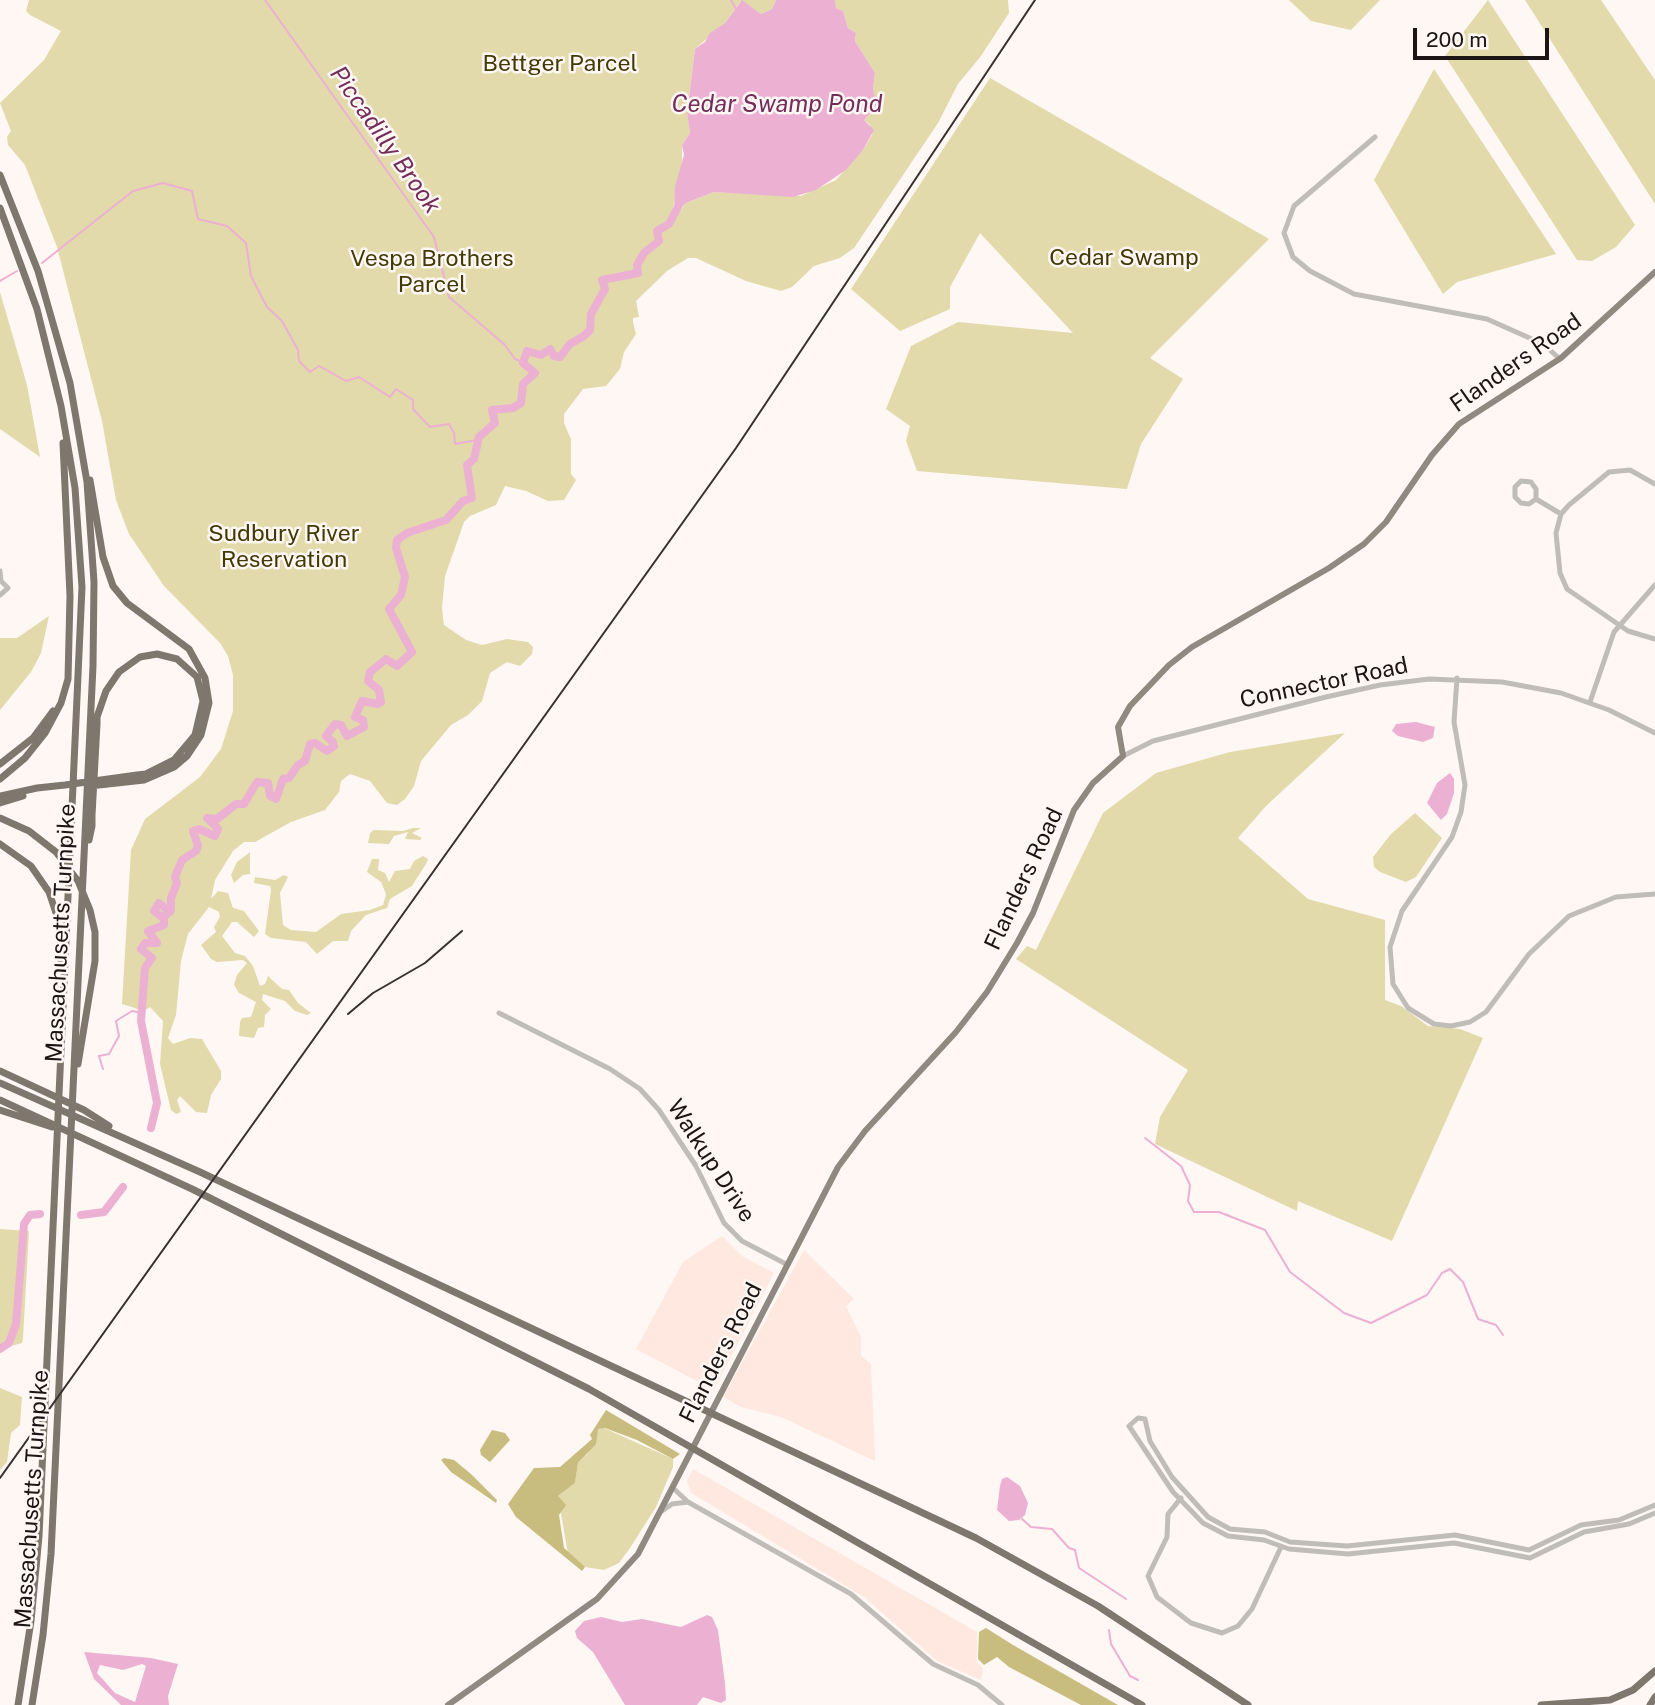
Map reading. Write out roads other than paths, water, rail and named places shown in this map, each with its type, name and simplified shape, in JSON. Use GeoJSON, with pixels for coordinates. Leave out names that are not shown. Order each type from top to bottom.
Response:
{"type":"FeatureCollection","features":[{"type":"Feature","properties":{"kind":"highway","name":"Massachusetts Turnpike"},"geometry":{"type":"LineString","coordinates":[[0,174],[48,303],[70,383],[82,449],[92,532],[95,615],[48,1589],[32,1705]]}},
{"type":"Feature","properties":{"kind":"highway","name":"Massachusetts Turnpike"},"geometry":{"type":"LineString","coordinates":[[0,208],[32,294],[57,386],[75,488],[82,587],[43,1444],[34,1598],[18,1705]]}},
{"type":"Feature","properties":{"kind":"highway"},"geometry":{"type":"LineString","coordinates":[[0,779],[30,752],[53,720],[68,679],[70,636],[67,481],[57,386]]}},
{"type":"Feature","properties":{"kind":"highway"},"geometry":{"type":"LineString","coordinates":[[0,796],[152,778],[181,762],[201,735],[206,720],[208,695],[202,670],[189,649],[127,603],[112,583],[104,561],[94,497],[82,449]]}},
{"type":"Feature","properties":{"kind":"highway"},"geometry":{"type":"LineString","coordinates":[[0,764],[30,741],[51,715],[65,679],[70,636]]}},
{"type":"Feature","properties":{"kind":"highway"},"geometry":{"type":"LineString","coordinates":[[84,861],[92,826],[97,717],[103,696],[120,672],[140,657],[160,654],[181,661],[195,675],[202,692],[200,721],[190,742],[174,760],[155,771],[100,783]]}},
{"type":"Feature","properties":{"kind":"highway"},"geometry":{"type":"LineString","coordinates":[[0,803],[65,787]]}},
{"type":"Feature","properties":{"kind":"highway"},"geometry":{"type":"LineString","coordinates":[[0,818],[36,835],[63,859],[82,889],[95,939],[93,982],[73,1092]]}},
{"type":"Feature","properties":{"kind":"highway"},"geometry":{"type":"LineString","coordinates":[[0,844],[31,866],[51,896],[58,923],[64,998]]}},
{"type":"Feature","properties":{"kind":"highway"},"geometry":{"type":"LineString","coordinates":[[0,1071],[47,1093],[133,1141],[704,1409],[1031,1567],[1118,1618],[1248,1705]]}},
{"type":"Feature","properties":{"kind":"highway"},"geometry":{"type":"LineString","coordinates":[[0,1083],[84,1114]]}},
{"type":"Feature","properties":{"kind":"highway"},"geometry":{"type":"LineString","coordinates":[[0,1100],[45,1123]]}},
{"type":"Feature","properties":{"kind":"highway"},"geometry":{"type":"LineString","coordinates":[[0,1110],[85,1138],[564,1376],[1142,1705]]}},
{"type":"Feature","properties":{"kind":"highway"},"geometry":{"type":"LineString","coordinates":[[1541,1705],[1610,1700],[1633,1690],[1655,1671]]}},
{"type":"Feature","properties":{"kind":"highway"},"geometry":{"type":"LineString","coordinates":[[1650,1705],[1655,1697]]}},
{"type":"Feature","properties":{"kind":"main road","name":"Flanders Road"},"geometry":{"type":"LineString","coordinates":[[448,1705],[604,1593],[632,1562],[662,1511],[786,1265],[848,1151],[947,1043],[987,992],[1032,915],[1074,810],[1093,783],[1123,756],[1117,732],[1120,721],[1130,706],[1169,665],[1205,638],[1328,569],[1364,544],[1386,522],[1432,455],[1456,427],[1560,359],[1655,272]]}},
{"type":"Feature","properties":{"kind":"street"},"geometry":{"type":"LineString","coordinates":[[1375,137],[1294,206],[1284,233],[1293,257],[1310,271],[1354,294],[1487,319],[1543,344],[1560,359]]}},
{"type":"Feature","properties":{"kind":"street"},"geometry":{"type":"LineString","coordinates":[[1655,484],[1647,477],[1630,470],[1609,472],[1561,514],[1556,533],[1563,581],[1574,595],[1639,636],[1655,639]]}},
{"type":"Feature","properties":{"kind":"street"},"geometry":{"type":"LineString","coordinates":[[1521,481],[1531,482],[1536,489],[1536,499],[1521,503],[1515,497],[1515,487],[1521,481]]}},
{"type":"Feature","properties":{"kind":"street"},"geometry":{"type":"LineString","coordinates":[[1536,499],[1561,514]]}},
{"type":"Feature","properties":{"kind":"street"},"geometry":{"type":"LineString","coordinates":[[0,570],[0,582],[8,588],[0,595]]}},
{"type":"Feature","properties":{"kind":"street"},"geometry":{"type":"LineString","coordinates":[[1590,702],[1619,625],[1655,585]]}},
{"type":"Feature","properties":{"kind":"street"},"geometry":{"type":"LineString","coordinates":[[1457,678],[1454,722],[1464,775],[1461,812],[1452,838],[1402,911],[1390,947],[1393,984],[1408,1008],[1434,1024],[1451,1026],[1470,1022],[1486,1012],[1529,954],[1569,916],[1616,897],[1655,894]]}},
{"type":"Feature","properties":{"kind":"street","name":"Connector Road"},"geometry":{"type":"LineString","coordinates":[[1123,756],[1153,741],[1352,691],[1412,680],[1457,678],[1531,686],[1590,702],[1655,733]]}},
{"type":"Feature","properties":{"kind":"street","name":"Walkup Drive"},"geometry":{"type":"LineString","coordinates":[[499,1013],[609,1069],[639,1089],[658,1110],[695,1166],[724,1223],[742,1241],[786,1265]]}},
{"type":"Feature","properties":{"kind":"street"},"geometry":{"type":"LineString","coordinates":[[1655,1505],[1619,1520],[1581,1525],[1529,1550],[1455,1535],[1398,1542],[1325,1546],[1290,1542],[1265,1532],[1230,1529],[1208,1517],[1186,1494],[1150,1441],[1145,1419],[1143,1417],[1132,1421],[1130,1430],[1141,1440],[1180,1499],[1203,1523],[1235,1538],[1264,1539],[1281,1547],[1348,1554],[1454,1543],[1530,1558],[1584,1532],[1629,1524],[1655,1513]]}},
{"type":"Feature","properties":{"kind":"street"},"geometry":{"type":"LineString","coordinates":[[673,1488],[688,1502],[851,1594],[933,1664],[978,1685],[1002,1705]]}},
{"type":"Feature","properties":{"kind":"street"},"geometry":{"type":"LineString","coordinates":[[1186,1494],[1168,1514],[1167,1537],[1148,1576],[1157,1597],[1191,1623],[1222,1633],[1238,1626],[1252,1609],[1269,1567],[1281,1547]]}},
{"type":"Feature","properties":{"kind":"street"},"geometry":{"type":"LineString","coordinates":[[662,1511],[672,1504],[688,1502]]}},
{"type":"Feature","properties":{"kind":"water","name":"Cedar Swamp Pond"},"geometry":{"type":"Polygon","coordinates":[[[742,0],[761,14],[772,9],[776,0],[835,0],[836,8],[843,11],[848,28],[856,33],[855,41],[875,73],[873,88],[876,107],[864,120],[874,130],[863,150],[846,170],[816,190],[793,197],[714,192],[686,203],[674,216],[675,187],[684,155],[682,145],[690,133],[687,113],[695,49],[705,42],[710,33],[725,23],[742,0]]]}},
{"type":"Feature","properties":{"kind":"water"},"geometry":{"type":"Polygon","coordinates":[[[1416,722],[1435,727],[1433,738],[1423,742],[1398,736],[1392,731],[1396,724],[1416,722]]]}},
{"type":"Feature","properties":{"kind":"water"},"geometry":{"type":"Polygon","coordinates":[[[1450,773],[1454,779],[1454,793],[1447,814],[1441,820],[1427,803],[1437,783],[1450,773]]]}},
{"type":"Feature","properties":{"kind":"water"},"geometry":{"type":"Polygon","coordinates":[[[1007,1477],[1020,1486],[1028,1503],[1025,1515],[1019,1520],[1009,1521],[997,1510],[1002,1479],[1007,1477]]]}},
{"type":"Feature","properties":{"kind":"water"},"geometry":{"type":"Polygon","coordinates":[[[707,1615],[712,1617],[718,1630],[726,1700],[721,1703],[703,1697],[697,1705],[625,1705],[593,1652],[577,1638],[575,1631],[584,1621],[601,1617],[622,1622],[642,1619],[681,1627],[707,1615]]]}},
{"type":"Feature","properties":{"kind":"water"},"geometry":{"type":"Polygon","coordinates":[[[84,1652],[151,1658],[178,1664],[168,1696],[169,1705],[121,1705],[94,1679],[84,1652]],[[142,1664],[123,1670],[100,1665],[97,1673],[115,1693],[135,1702],[146,1666],[142,1664]]]}},
{"type":"Feature","properties":{"kind":"waterway","name":"Piccadilly Brook"},"geometry":{"type":"LineString","coordinates":[[265,0],[434,237],[449,297],[505,345],[515,359],[523,362]]}},
{"type":"Feature","properties":{"kind":"waterway"},"geometry":{"type":"LineString","coordinates":[[731,0],[736,9]]}},
{"type":"Feature","properties":{"kind":"waterway"},"geometry":{"type":"LineString","coordinates":[[42,263],[133,191],[163,183],[192,191],[198,219],[227,226],[246,243],[251,276],[267,307],[282,321],[298,350],[299,361],[310,372],[319,366],[346,381],[359,377],[390,397],[396,389],[413,400],[413,409],[430,427],[449,424],[454,433],[455,444],[477,440]]}},
{"type":"Feature","properties":{"kind":"waterway"},"geometry":{"type":"LineString","coordinates":[[151,1128],[157,1103],[141,1021],[145,968],[152,958],[141,949],[145,943],[157,943],[148,931],[164,925],[164,917],[171,910],[171,898],[177,883],[175,877],[182,860],[196,851],[198,846],[193,831],[199,829],[215,836],[218,829],[207,818],[217,819],[236,804],[244,804],[257,782],[268,783],[270,796],[276,799],[283,779],[289,778],[298,765],[305,761],[310,744],[315,743],[327,751],[334,746],[326,736],[335,724],[341,725],[347,736],[364,727],[363,720],[355,717],[362,701],[378,704],[381,702],[379,690],[368,681],[370,672],[386,659],[397,666],[412,652],[389,609],[401,595],[405,577],[396,548],[397,540],[407,533],[446,520],[463,501],[472,498],[467,465],[474,459],[479,437],[495,423],[492,410],[513,408],[521,403],[523,384],[535,373],[523,363],[527,351],[541,355],[550,349],[554,356],[560,357],[570,344],[584,336],[590,330],[591,314],[605,289],[602,280],[638,273],[637,265],[644,253],[659,241],[657,231],[669,224],[678,207]]}},
{"type":"Feature","properties":{"kind":"waterway"},"geometry":{"type":"LineString","coordinates":[[0,281],[17,271]]}},
{"type":"Feature","properties":{"kind":"waterway"},"geometry":{"type":"LineString","coordinates":[[163,918],[154,911],[159,903],[170,912]]}},
{"type":"Feature","properties":{"kind":"waterway"},"geometry":{"type":"LineString","coordinates":[[103,1069],[99,1056],[109,1054],[119,1036],[116,1021],[132,1011],[142,1013]]}},
{"type":"Feature","properties":{"kind":"waterway"},"geometry":{"type":"LineString","coordinates":[[1145,1138],[1181,1166],[1190,1185],[1188,1201],[1194,1212],[1219,1212],[1265,1230],[1290,1272],[1344,1313],[1371,1323],[1427,1295],[1442,1273],[1450,1269],[1463,1282],[1478,1319],[1496,1325],[1503,1335]]}},
{"type":"Feature","properties":{"kind":"waterway"},"geometry":{"type":"LineString","coordinates":[[81,1215],[104,1212],[123,1187]]}},
{"type":"Feature","properties":{"kind":"waterway"},"geometry":{"type":"LineString","coordinates":[[0,1349],[9,1343],[16,1324],[24,1224],[30,1215],[40,1214]]}},
{"type":"Feature","properties":{"kind":"waterway"},"geometry":{"type":"LineString","coordinates":[[1022,1519],[1031,1527],[1052,1529],[1069,1548],[1075,1550],[1079,1568],[1126,1599]]}},
{"type":"Feature","properties":{"kind":"waterway"},"geometry":{"type":"LineString","coordinates":[[1109,1630],[1111,1644],[1130,1676],[1138,1680]]}},
{"type":"Feature","properties":{"kind":"railway"},"geometry":{"type":"LineString","coordinates":[[0,1478],[736,448],[1035,0]]}},
{"type":"Feature","properties":{"kind":"railway"},"geometry":{"type":"LineString","coordinates":[[348,1014],[373,993],[425,963],[462,931]]}},
{"type":"Feature","properties":{"kind":"park label","name":"Bettger Parcel"},"geometry":{"type":"Point","coordinates":[560,64]}},
{"type":"Feature","properties":{"kind":"park label","name":"Cedar Swamp"},"geometry":{"type":"Point","coordinates":[1124,258]}},
{"type":"Feature","properties":{"kind":"park label","name":"Vespa Brothers Parcel"},"geometry":{"type":"Point","coordinates":[432,272]}},
{"type":"Feature","properties":{"kind":"park label","name":"Sudbury River Reservation"},"geometry":{"type":"Point","coordinates":[284,547]}}]}
